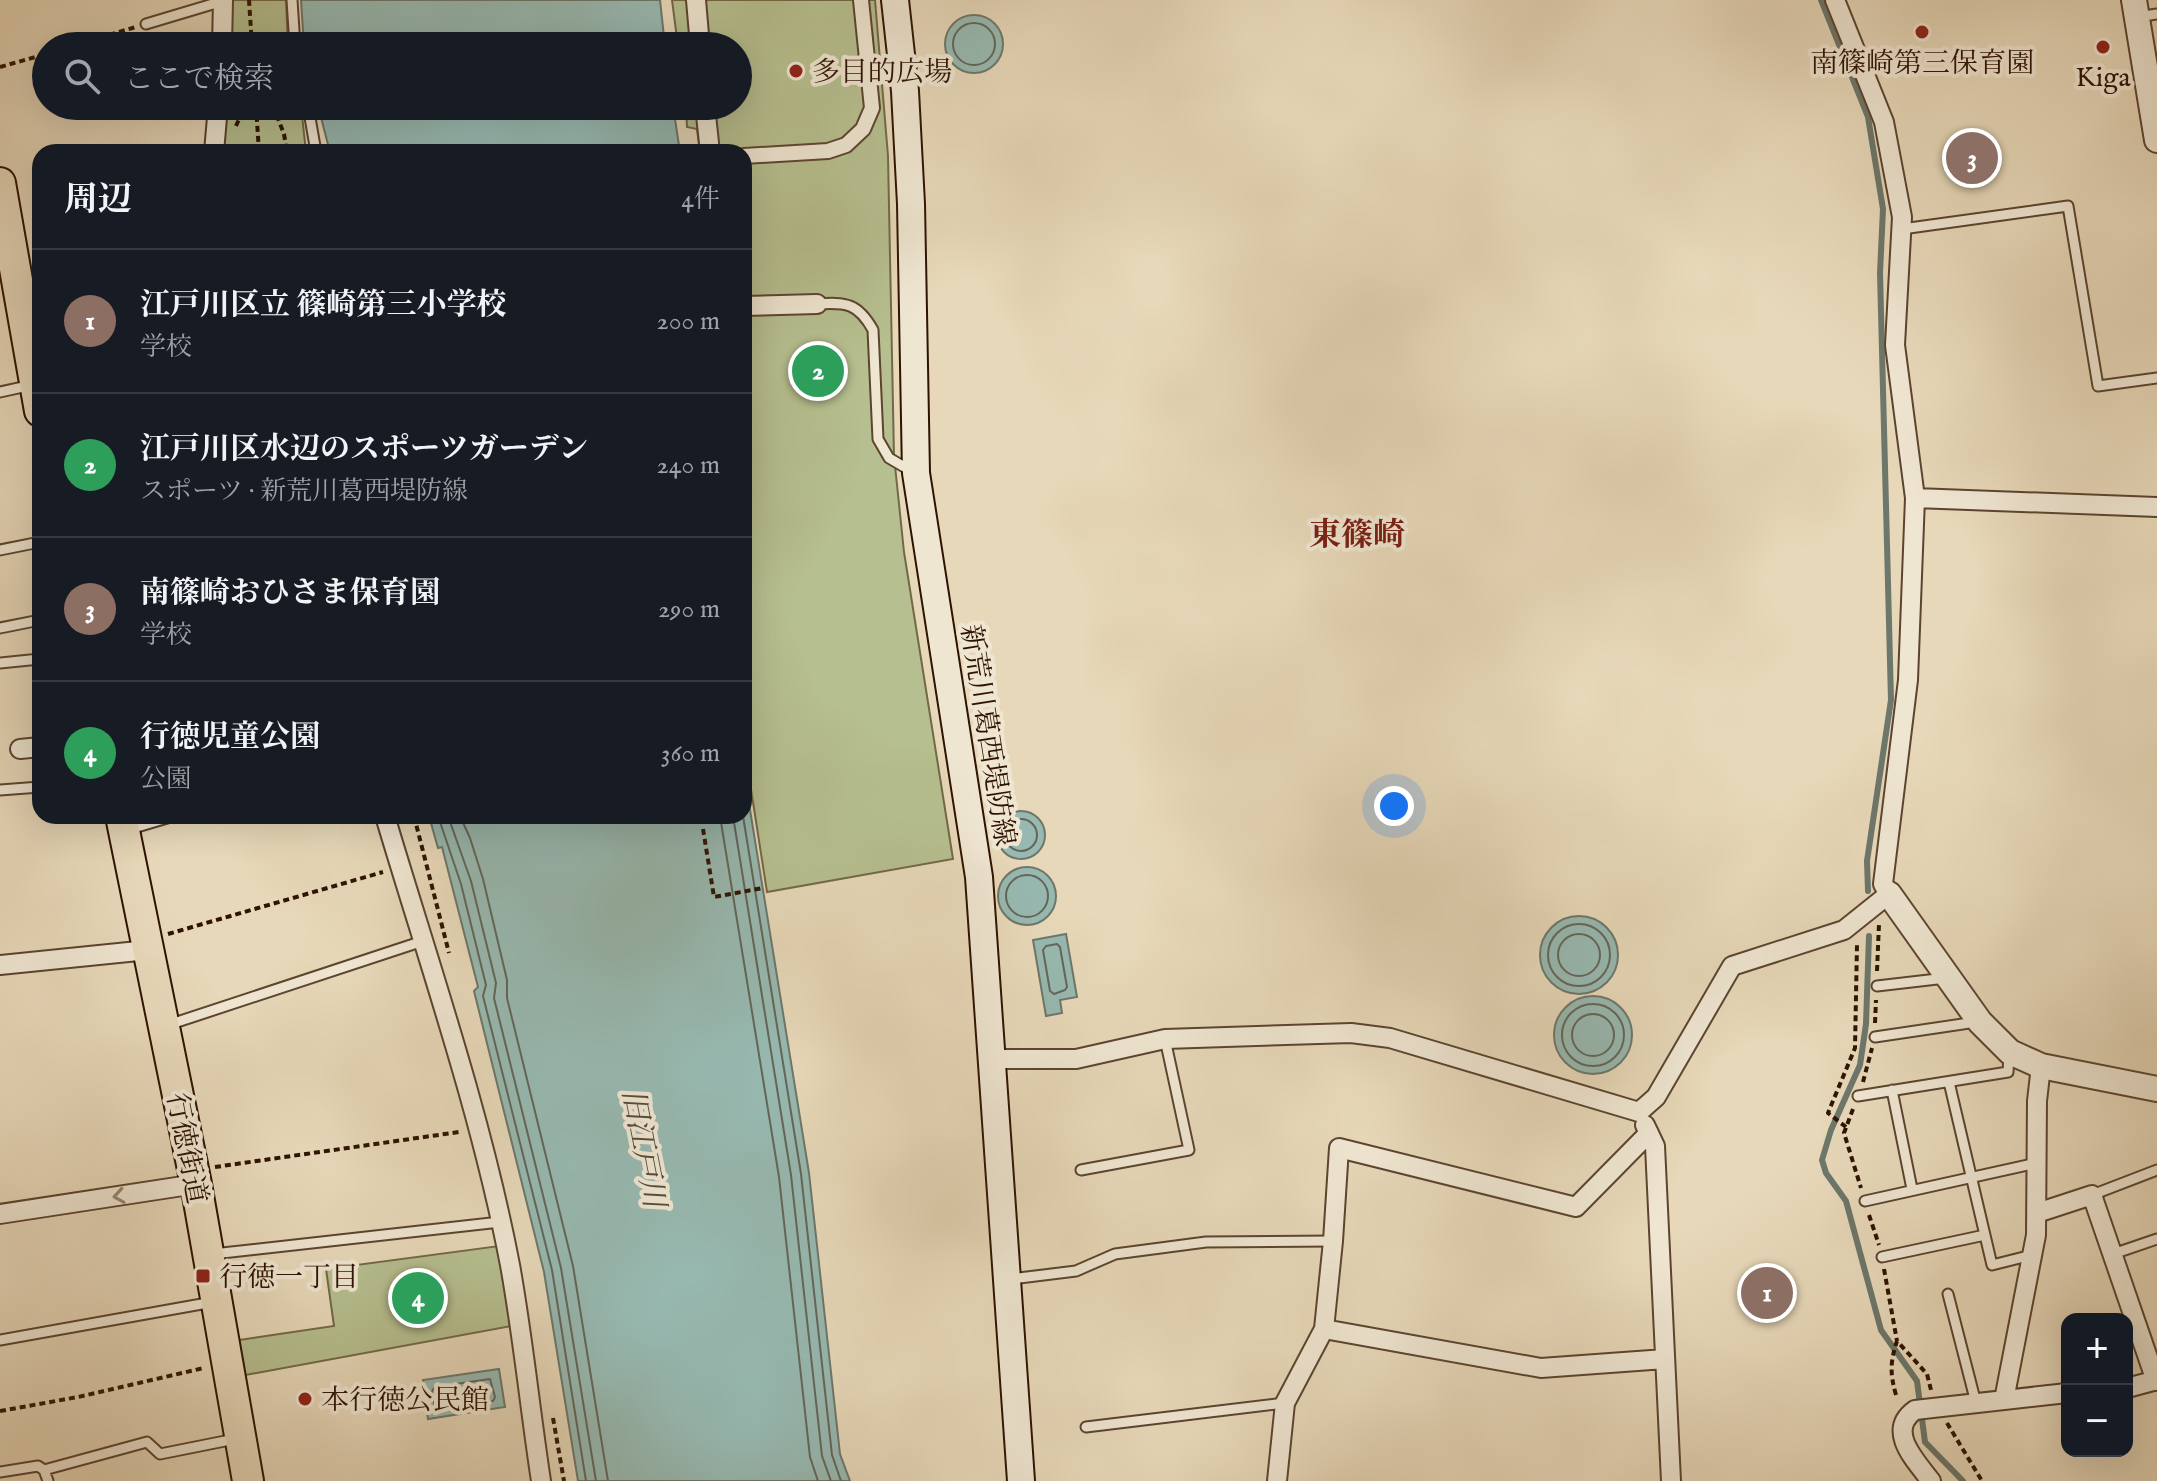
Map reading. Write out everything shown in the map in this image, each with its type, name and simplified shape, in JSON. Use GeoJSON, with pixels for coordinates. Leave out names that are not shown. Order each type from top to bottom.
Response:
{"type":"FeatureCollection","features":[{"type":"Feature","properties":{"kind":"main road","name":"新荒川葛西堤防線"},"geometry":{"type":"LineString","coordinates":[[895,0],[905,91],[911,204],[916,473],[979,877],[1021,1481]]}},
{"type":"Feature","properties":{"kind":"main road"},"geometry":{"type":"LineString","coordinates":[[0,183],[32,364]]}},
{"type":"Feature","properties":{"kind":"main road","name":"行徳街道"},"geometry":{"type":"LineString","coordinates":[[122,824],[195,1177],[248,1481]]}},
{"type":"Feature","properties":{"kind":"street"},"geometry":{"type":"LineString","coordinates":[[222,32],[223,0]]}},
{"type":"Feature","properties":{"kind":"street"},"geometry":{"type":"LineString","coordinates":[[696,0],[699,32]]}},
{"type":"Feature","properties":{"kind":"street"},"geometry":{"type":"LineString","coordinates":[[752,156],[828,151],[846,145],[863,129],[872,108],[861,0]]}},
{"type":"Feature","properties":{"kind":"street"},"geometry":{"type":"LineString","coordinates":[[1835,0],[1884,122],[1902,229],[1895,345],[1915,498],[1908,680],[1883,884],[1980,1022],[2010,1052],[2041,1066],[2157,1089]]}},
{"type":"Feature","properties":{"kind":"street"},"geometry":{"type":"LineString","coordinates":[[2143,10],[2157,140]]}},
{"type":"Feature","properties":{"kind":"street"},"geometry":{"type":"LineString","coordinates":[[215,144],[217,120]]}},
{"type":"Feature","properties":{"kind":"street"},"geometry":{"type":"LineString","coordinates":[[707,120],[709,144]]}},
{"type":"Feature","properties":{"kind":"street"},"geometry":{"type":"LineString","coordinates":[[752,306],[817,304]]}},
{"type":"Feature","properties":{"kind":"street"},"geometry":{"type":"LineString","coordinates":[[1915,498],[2157,507]]}},
{"type":"Feature","properties":{"kind":"street"},"geometry":{"type":"LineString","coordinates":[[20,749],[32,748]]}},
{"type":"Feature","properties":{"kind":"street"},"geometry":{"type":"LineString","coordinates":[[387,824],[478,1129],[500,1222],[510,1265],[541,1481]]}},
{"type":"Feature","properties":{"kind":"street"},"geometry":{"type":"LineString","coordinates":[[1639,1112],[1656,1097],[1732,966],[1844,930],[1889,894]]}},
{"type":"Feature","properties":{"kind":"street"},"geometry":{"type":"LineString","coordinates":[[0,965],[147,946]]}},
{"type":"Feature","properties":{"kind":"street"},"geometry":{"type":"LineString","coordinates":[[991,1059],[1076,1059],[1165,1039],[1351,1033],[1390,1038],[1639,1112],[1655,1146],[1671,1481]]}},
{"type":"Feature","properties":{"kind":"street"},"geometry":{"type":"LineString","coordinates":[[2004,1400],[2033,1255],[2041,1066]]}},
{"type":"Feature","properties":{"kind":"street"},"geometry":{"type":"LineString","coordinates":[[1277,1481],[1285,1403],[1324,1329],[1339,1148],[1576,1207],[1649,1133]]}},
{"type":"Feature","properties":{"kind":"street"},"geometry":{"type":"LineString","coordinates":[[0,1214],[195,1177]]}},
{"type":"Feature","properties":{"kind":"street"},"geometry":{"type":"LineString","coordinates":[[2037,1213],[2092,1195],[2156,1381],[2133,1387]]}},
{"type":"Feature","properties":{"kind":"street"},"geometry":{"type":"LineString","coordinates":[[1324,1329],[1541,1368],[1665,1359]]}},
{"type":"Feature","properties":{"kind":"street"},"geometry":{"type":"LineString","coordinates":[[1931,1481],[1903,1440],[1901,1426],[1908,1415],[1926,1408],[2061,1394]]}},
{"type":"Feature","properties":{"kind":"lane"},"geometry":{"type":"LineString","coordinates":[[146,24],[223,0]]}},
{"type":"Feature","properties":{"kind":"lane"},"geometry":{"type":"LineString","coordinates":[[292,0],[294,32]]}},
{"type":"Feature","properties":{"kind":"lane"},"geometry":{"type":"LineString","coordinates":[[310,120],[315,144]]}},
{"type":"Feature","properties":{"kind":"lane"},"geometry":{"type":"LineString","coordinates":[[1902,229],[2068,206],[2098,386],[2157,378]]}},
{"type":"Feature","properties":{"kind":"lane"},"geometry":{"type":"LineString","coordinates":[[817,304],[837,302],[851,306],[866,318],[873,330],[878,439],[889,458],[916,473]]}},
{"type":"Feature","properties":{"kind":"lane"},"geometry":{"type":"LineString","coordinates":[[0,392],[32,397]]}},
{"type":"Feature","properties":{"kind":"lane"},"geometry":{"type":"LineString","coordinates":[[0,550],[32,544]]}},
{"type":"Feature","properties":{"kind":"lane"},"geometry":{"type":"LineString","coordinates":[[0,628],[32,622]]}},
{"type":"Feature","properties":{"kind":"lane"},"geometry":{"type":"LineString","coordinates":[[0,663],[32,660]]}},
{"type":"Feature","properties":{"kind":"lane"},"geometry":{"type":"LineString","coordinates":[[0,790],[32,788]]}},
{"type":"Feature","properties":{"kind":"lane"},"geometry":{"type":"LineString","coordinates":[[164,1026],[423,941]]}},
{"type":"Feature","properties":{"kind":"lane"},"geometry":{"type":"LineString","coordinates":[[1877,986],[1949,978]]}},
{"type":"Feature","properties":{"kind":"lane"},"geometry":{"type":"LineString","coordinates":[[1875,1037],[1980,1022]]}},
{"type":"Feature","properties":{"kind":"lane"},"geometry":{"type":"LineString","coordinates":[[1081,1170],[1189,1150],[1165,1039]]}},
{"type":"Feature","properties":{"kind":"lane"},"geometry":{"type":"LineString","coordinates":[[1858,1096],[2008,1072],[2010,1052]]}},
{"type":"Feature","properties":{"kind":"lane"},"geometry":{"type":"LineString","coordinates":[[1949,1082],[1992,1265],[2033,1255]]}},
{"type":"Feature","properties":{"kind":"lane"},"geometry":{"type":"LineString","coordinates":[[1892,1090],[1912,1189]]}},
{"type":"Feature","properties":{"kind":"lane"},"geometry":{"type":"LineString","coordinates":[[1865,1201],[2037,1163]]}},
{"type":"Feature","properties":{"kind":"lane"},"geometry":{"type":"LineString","coordinates":[[2092,1195],[2157,1170]]}},
{"type":"Feature","properties":{"kind":"lane"},"geometry":{"type":"LineString","coordinates":[[208,1255],[500,1222]]}},
{"type":"Feature","properties":{"kind":"lane"},"geometry":{"type":"LineString","coordinates":[[1882,1257],[1985,1235]]}},
{"type":"Feature","properties":{"kind":"lane"},"geometry":{"type":"LineString","coordinates":[[2113,1254],[2157,1239]]}},
{"type":"Feature","properties":{"kind":"lane"},"geometry":{"type":"LineString","coordinates":[[1007,1279],[1076,1271],[1115,1254],[1206,1242],[1333,1241]]}},
{"type":"Feature","properties":{"kind":"lane"},"geometry":{"type":"LineString","coordinates":[[1948,1294],[1976,1403]]}},
{"type":"Feature","properties":{"kind":"lane"},"geometry":{"type":"LineString","coordinates":[[0,1340],[216,1301]]}},
{"type":"Feature","properties":{"kind":"lane"},"geometry":{"type":"LineString","coordinates":[[1086,1427],[1285,1403]]}},
{"type":"Feature","properties":{"kind":"lane"},"geometry":{"type":"LineString","coordinates":[[44,1470],[147,1442],[160,1454],[241,1438]]}},
{"type":"Feature","properties":{"kind":"lane"},"geometry":{"type":"LineString","coordinates":[[0,1472],[38,1466],[44,1470],[48,1481]]}},
{"type":"Feature","properties":{"kind":"path"},"geometry":{"type":"LineString","coordinates":[[249,0],[251,32]]}},
{"type":"Feature","properties":{"kind":"path"},"geometry":{"type":"LineString","coordinates":[[119,32],[146,24]]}},
{"type":"Feature","properties":{"kind":"path"},"geometry":{"type":"LineString","coordinates":[[0,67],[32,58]]}},
{"type":"Feature","properties":{"kind":"path"},"geometry":{"type":"LineString","coordinates":[[235,128],[239,120]]}},
{"type":"Feature","properties":{"kind":"path"},"geometry":{"type":"LineString","coordinates":[[257,120],[259,144]]}},
{"type":"Feature","properties":{"kind":"path"},"geometry":{"type":"LineString","coordinates":[[278,120],[286,144]]}},
{"type":"Feature","properties":{"kind":"path"},"geometry":{"type":"LineString","coordinates":[[235,139],[235,144]]}},
{"type":"Feature","properties":{"kind":"path"},"geometry":{"type":"LineString","coordinates":[[703,829],[714,897],[763,888]]}},
{"type":"Feature","properties":{"kind":"path"},"geometry":{"type":"LineString","coordinates":[[147,946],[400,867]]}},
{"type":"Feature","properties":{"kind":"path"},"geometry":{"type":"LineString","coordinates":[[1868,928],[1879,921],[1875,1037],[1844,1133],[1882,1257],[1897,1341],[1890,1374],[1896,1395]]}},
{"type":"Feature","properties":{"kind":"path"},"geometry":{"type":"LineString","coordinates":[[1846,1127],[1828,1113],[1855,1048],[1857,936]]}},
{"type":"Feature","properties":{"kind":"path"},"geometry":{"type":"LineString","coordinates":[[195,1177],[478,1129]]}},
{"type":"Feature","properties":{"kind":"path"},"geometry":{"type":"LineString","coordinates":[[1897,1341],[1927,1374],[1926,1408],[1982,1481]]}},
{"type":"Feature","properties":{"kind":"path"},"geometry":{"type":"LineString","coordinates":[[0,1411],[78,1397],[226,1363]]}},
{"type":"Feature","properties":{"kind":"green space"},"geometry":{"type":"Polygon","coordinates":[[[229,0],[286,0],[287,32],[228,32],[229,0]]]}},
{"type":"Feature","properties":{"kind":"green space"},"geometry":{"type":"Polygon","coordinates":[[[672,0],[875,0],[888,156],[894,456],[904,552],[953,859],[767,892],[752,795],[752,144],[699,144],[697,129],[687,127],[687,120],[752,120],[752,32],[676,32],[672,0]]]}},
{"type":"Feature","properties":{"kind":"green space"},"geometry":{"type":"Polygon","coordinates":[[[224,120],[303,120],[305,144],[222,144],[224,120]]]}},
{"type":"Feature","properties":{"kind":"green space"},"geometry":{"type":"Polygon","coordinates":[[[499,1246],[511,1326],[240,1376],[232,1341],[334,1326],[326,1269],[499,1246]]]}},
{"type":"Feature","properties":{"kind":"water"},"geometry":{"type":"Polygon","coordinates":[[[301,0],[660,0],[663,32],[303,32],[301,0]]]}},
{"type":"Feature","properties":{"kind":"water"},"geometry":{"type":"Polygon","coordinates":[[[974,15],[985,17],[994,24],[1001,33],[1001,55],[994,64],[985,71],[974,73],[963,71],[954,64],[947,55],[945,44],[947,33],[954,24],[963,17],[974,15]]]}},
{"type":"Feature","properties":{"kind":"water"},"geometry":{"type":"Polygon","coordinates":[[[322,120],[675,120],[679,144],[328,144],[322,120]]]}},
{"type":"Feature","properties":{"kind":"water"},"geometry":{"type":"Polygon","coordinates":[[[1021,811],[1038,818],[1045,835],[1038,852],[1021,859],[1004,852],[997,835],[1004,818],[1021,811]]]}},
{"type":"Feature","properties":{"kind":"water","name":"旧江戸川"},"geometry":{"type":"Polygon","coordinates":[[[752,822],[809,1173],[840,1454],[850,1481],[578,1481],[544,1272],[474,991],[478,987],[442,847],[438,848],[431,824],[752,822]]]}},
{"type":"Feature","properties":{"kind":"water"},"geometry":{"type":"Polygon","coordinates":[[[1027,867],[1038,869],[1047,876],[1054,885],[1054,907],[1047,916],[1038,923],[1027,925],[1016,923],[1007,916],[1000,907],[998,896],[1000,885],[1007,876],[1016,869],[1027,867]]]}},
{"type":"Feature","properties":{"kind":"water"},"geometry":{"type":"Polygon","coordinates":[[[1571,916],[1587,916],[1601,922],[1612,933],[1618,955],[1612,977],[1601,988],[1587,994],[1571,994],[1557,988],[1546,977],[1540,963],[1540,947],[1546,933],[1557,922],[1571,916]]]}},
{"type":"Feature","properties":{"kind":"water"},"geometry":{"type":"Polygon","coordinates":[[[1066,934],[1077,997],[1060,1000],[1062,1013],[1046,1016],[1033,940],[1066,934]]]}},
{"type":"Feature","properties":{"kind":"water"},"geometry":{"type":"Polygon","coordinates":[[[1585,996],[1601,996],[1615,1002],[1626,1013],[1632,1035],[1626,1057],[1615,1068],[1601,1074],[1585,1074],[1571,1068],[1560,1057],[1554,1043],[1554,1027],[1560,1013],[1571,1002],[1585,996]]]}},
{"type":"Feature","properties":{"kind":"water"},"geometry":{"type":"Polygon","coordinates":[[[499,1369],[505,1407],[428,1419],[423,1380],[499,1369]]]}},
{"type":"Feature","properties":{"kind":"waterway"},"geometry":{"type":"LineString","coordinates":[[1821,0],[1868,117],[1883,209],[1880,273],[1891,700],[1867,861],[1868,891]]}},
{"type":"Feature","properties":{"kind":"waterway"},"geometry":{"type":"LineString","coordinates":[[1869,936],[1866,1024],[1860,1065],[1831,1130],[1822,1160],[1826,1173],[1846,1201],[1881,1330],[1917,1381],[1925,1442],[1963,1481]]}},
{"type":"Feature","properties":{"kind":"place","name":"南篠崎第三保育園"},"geometry":{"type":"Point","coordinates":[1922,32]}},
{"type":"Feature","properties":{"kind":"place","name":"Kiga"},"geometry":{"type":"Point","coordinates":[2103,47]}},
{"type":"Feature","properties":{"kind":"place","name":"多目的広場"},"geometry":{"type":"Point","coordinates":[796,71]}},
{"type":"Feature","properties":{"kind":"place","name":"南篠崎おひさま保育園"},"geometry":{"type":"Point","coordinates":[1972,158]}},
{"type":"Feature","properties":{"kind":"place","name":"江戸川区水辺のスポーツガーデン"},"geometry":{"type":"Point","coordinates":[818,371]}},
{"type":"Feature","properties":{"kind":"place","name":"行徳一丁目"},"geometry":{"type":"Point","coordinates":[203,1276]}},
{"type":"Feature","properties":{"kind":"place","name":"江戸川区立 篠崎第三小学校"},"geometry":{"type":"Point","coordinates":[1767,1293]}},
{"type":"Feature","properties":{"kind":"place","name":"行徳児童公園"},"geometry":{"type":"Point","coordinates":[418,1298]}},
{"type":"Feature","properties":{"kind":"place","name":"本行徳公民館"},"geometry":{"type":"Point","coordinates":[305,1399]}},
{"type":"Feature","properties":{"kind":"district","name":"東篠崎"},"geometry":{"type":"Point","coordinates":[1357,534]}}]}
